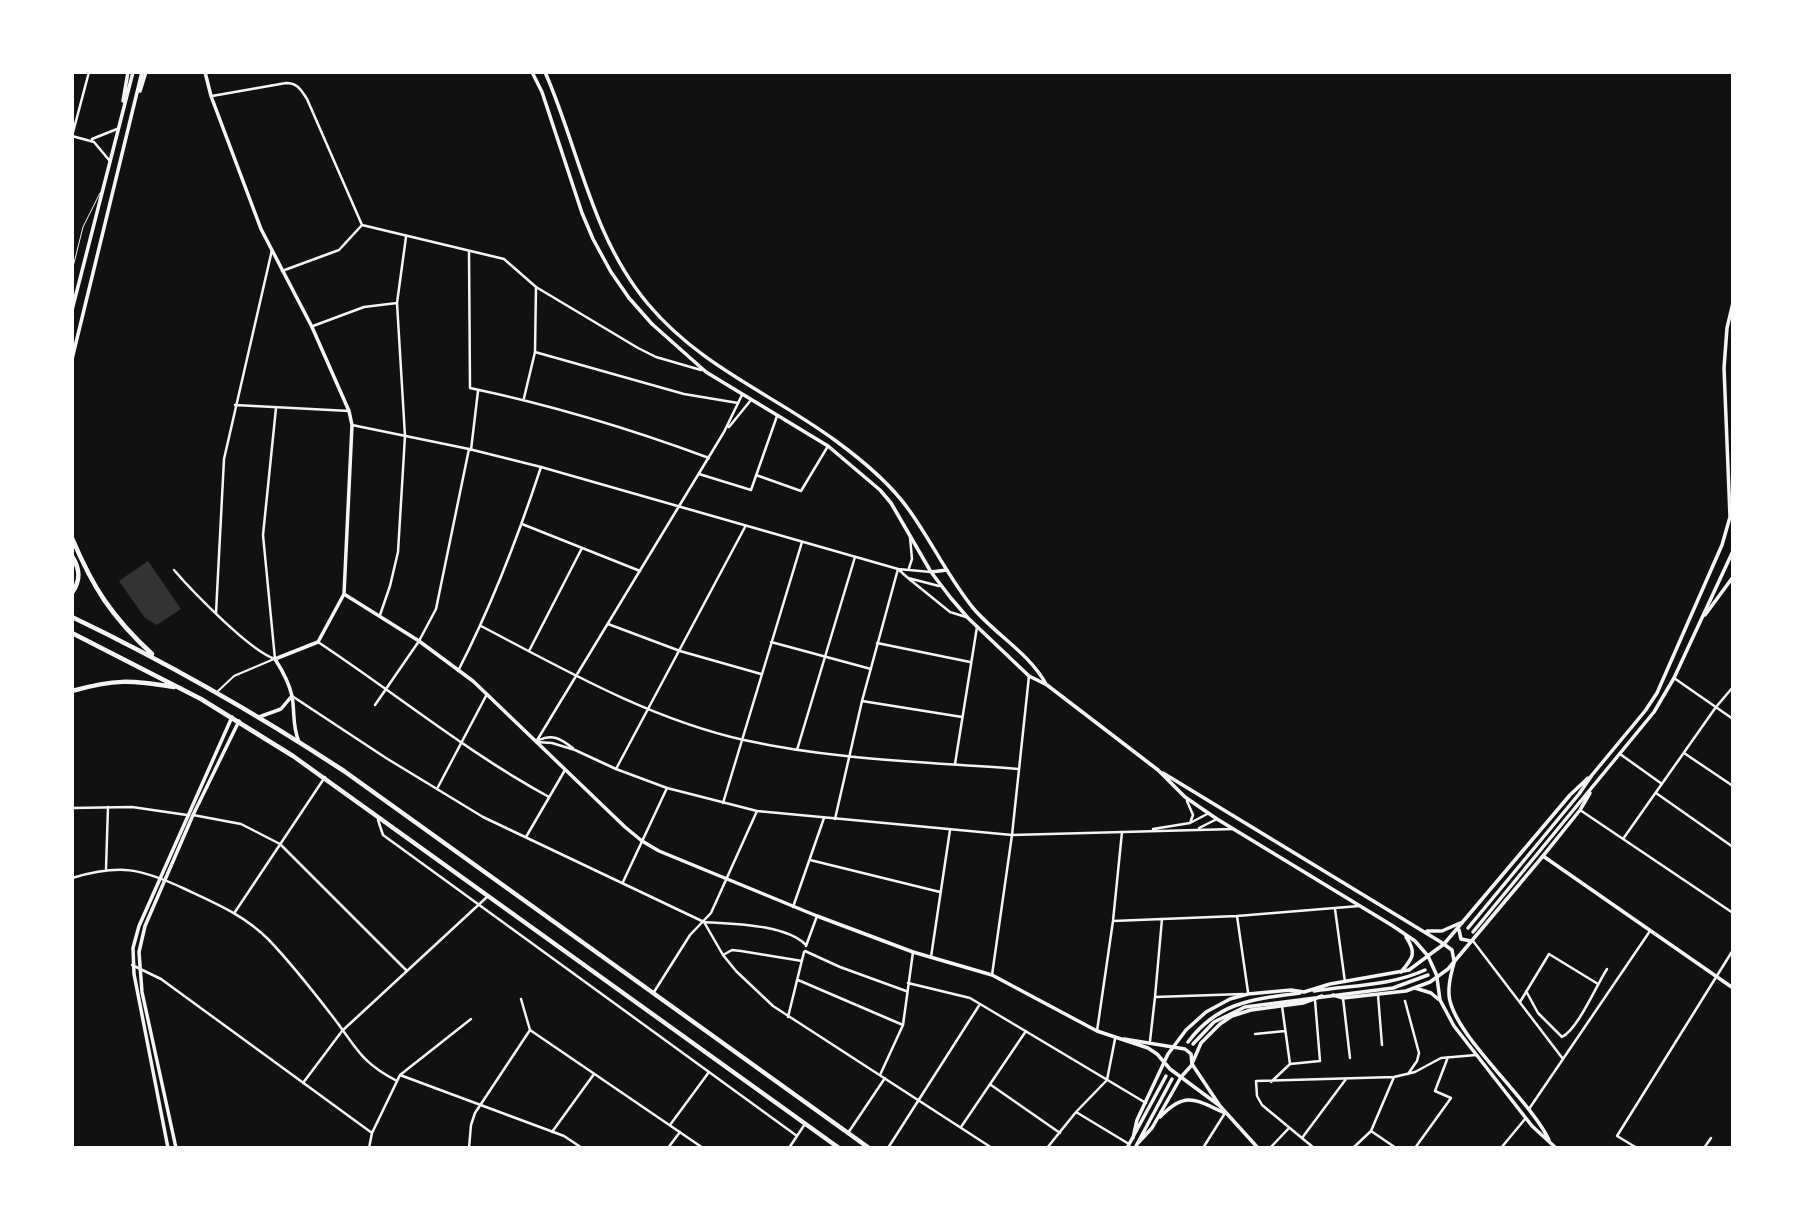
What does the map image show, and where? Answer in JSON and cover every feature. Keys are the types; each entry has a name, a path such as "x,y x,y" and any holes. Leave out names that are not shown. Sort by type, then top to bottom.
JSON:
{"highway":[{"path":"72,538 100,596 134,637 158,660"},
{"path":"72,556 79,573 72,593"},
{"path":"72,617 158,660 299,742 383,798 869,1148"},
{"path":"72,633 232,717 325,777 839,1148"},
{"path":"72,691 97,684 131,680 180,688"}],"main road":[{"path":"72,310 131,72"},
{"path":"72,359 144,72"},
{"path":"205,72 211,96 261,229 313,327 349,411 352,425 344,594 318,642 275,659 292,695 293,723 299,742"},
{"path":"532,72 542,92 582,213 611,272 652,324 706,372 828,446 880,490 900,516 930,572 968,618 1029,676 1047,685 1158,770 1444,944 1455,955 1449,982 1452,1010 1544,1128 1550,1142"},
{"path":"545,72 593,210 634,285 648,304 695,349 748,387 834,439 871,470 909,510 955,584 987,623 1035,666 1047,685"},
{"path":"542,92 553,90"},
{"path":"1468,928 1645,711 1657,693 1710,575 1732,517 1724,368 1726,337 1733,303"},
{"path":"742,395 748,387"},
{"path":"751,400 757,392"},
{"path":"900,516 909,510"},
{"path":"1727,528 1733,530"},
{"path":"1473,932 1654,712 1674,678 1733,551"},
{"path":"930,572 947,570"},
{"path":"1701,620 1733,577"},
{"path":"944,587 955,584"},
{"path":"344,594 419,641 487,694 642,841 659,851 912,953 992,975 1097,1031 1148,1048 1220,1106"},
{"path":"259,718 281,709 292,695"},
{"path":"169,1148 132,965 135,938 232,717"},
{"path":"176,1148 138,967 140,941 193,816 239,721"},
{"path":"1158,770 1185,797 1217,819 1415,941 1428,956 1437,976 1440,1000 1454,1026 1525,1119 1556,1148"},
{"path":"1133,1138 1137,1120 1172,1048 1186,1030 1206,1012 1230,999 1248,994 1291,990 1304,992 1409,970 1444,944 1570,795 1592,775"},
{"path":"1333,995 1343,998 1415,988 1454,963 1580,810 1598,779"},
{"path":"1209,813 1215,804"},
{"path":"1217,819 1225,810"},
{"path":"187,815 193,816"},
{"path":"1543,856 1733,988"},
{"path":"1425,931 1452,928 1465,920"},
{"path":"1459,928 1461,939 1473,941"},
{"path":"1401,972 1413,954 1413,947 1405,935"},
{"path":"1425,970 1387,983 1243,1001 1209,1019 1190,1043 1214,1023 1245,1007 1394,988 1428,975"},
{"path":"1415,988 1430,992 1440,1000"},
{"path":"1156,1122 1181,1077 1192,1064 1200,1043 1220,1024 1241,1013 1314,1000 1322,996"},
{"path":"1115,1038 1150,1041 1185,1049 1191,1054 1192,1064 1220,1106 1258,1148"},
{"path":"1128,1146 1166,1076"},
{"path":"1135,1148 1172,1079"},
{"path":"1138,1143 1172,1106 1184,1099 1200,1101 1226,1113"},
{"path":"1525,1119 1529,1109"}],"street":[{"path":"89,72 72,136 88,139 98,145 109,160"},
{"path":"211,96 286,83 294,83 299,87 307,99 362,225"},
{"path":"88,139 106,135 118,128"},
{"path":"362,225 504,259 536,287 638,348 656,357 706,372"},
{"path":"282,271 339,250 362,225"},
{"path":"379,616 398,552 405,436 397,303 406,237"},
{"path":"216,613 222,476 235,405 272,250"},
{"path":"469,251 470,388 524,399 647,436 709,458"},
{"path":"524,399 536,352 536,287"},
{"path":"313,327 364,307 397,303"},
{"path":"536,352 684,394 738,403"},
{"path":"375,705 419,641 436,609 470,449 478,390"},
{"path":"536,742 709,458 742,395"},
{"path":"724,432 751,400"},
{"path":"235,405 349,411"},
{"path":"275,659 262,535 276,408"},
{"path":"699,474 751,491 777,416"},
{"path":"352,425 470,449 541,467 898,569 930,572"},
{"path":"756,475 801,491 828,446"},
{"path":"458,671 481,626 522,524 541,467"},
{"path":"522,524 640,571"},
{"path":"616,769 745,527"},
{"path":"908,569 912,559 910,534"},
{"path":"723,803 802,542"},
{"path":"529,651 582,548"},
{"path":"797,750 855,557"},
{"path":"898,569 950,612 968,618"},
{"path":"835,819 862,701 898,569"},
{"path":"174,570 216,613 263,653 275,659"},
{"path":"908,578 944,587"},
{"path":"608,624 681,651 761,674"},
{"path":"481,626 649,709 742,739 797,750 849,756 1018,769"},
{"path":"955,764 977,627"},
{"path":"318,642 387,688 491,764 549,797"},
{"path":"771,642 871,669"},
{"path":"877,643 971,663"},
{"path":"216,693 234,676 275,659"},
{"path":"992,975 1012,835 1029,676"},
{"path":"1674,678 1733,719"},
{"path":"1623,839 1733,687"},
{"path":"437,788 487,694"},
{"path":"292,695 386,758 483,817 704,922 787,933 799,937 806,945"},
{"path":"862,701 962,717"},
{"path":"536,742 551,736 559,738 575,750 616,769 667,788 757,811 1012,835 1237,830"},
{"path":"1684,753 1733,786"},
{"path":"1620,754 1662,785"},
{"path":"526,836 565,770"},
{"path":"234,913 325,777"},
{"path":"623,882 667,788"},
{"path":"1656,793 1733,847"},
{"path":"1185,797 1194,815 1190,823"},
{"path":"106,869 108,807"},
{"path":"72,808 132,807 187,815"},
{"path":"1580,810 1733,913"},
{"path":"653,993 690,935 714,909 757,811"},
{"path":"1147,830 1190,823 1209,813"},
{"path":"378,815 383,835 797,1136"},
{"path":"193,816 241,824 280,844 407,971"},
{"path":"793,907 824,818"},
{"path":"1196,830 1217,819"},
{"path":"931,957 950,830"},
{"path":"1097,1031 1113,921 1122,832"},
{"path":"810,860 940,892"},
{"path":"72,878 106,869 122,869 160,877 234,913 250,923 272,944 366,1060 397,1080"},
{"path":"303,1083 342,1031 488,896"},
{"path":"1113,921 1237,916 1359,906"},
{"path":"1335,907 1345,982"},
{"path":"788,1017 806,945 817,916"},
{"path":"1155,997 1248,994 1237,916"},
{"path":"1150,1041 1162,919"},
{"path":"704,922 723,954 755,989 788,1017 992,1148"},
{"path":"1529,1109 1650,930"},
{"path":"1473,941 1563,1059"},
{"path":"723,954 732,950 802,961"},
{"path":"1637,1148 1618,1136 1733,950"},
{"path":"805,951 840,968 906,991"},
{"path":"880,1075 903,1025 912,953"},
{"path":"1520,1002 1549,954 1598,984"},
{"path":"132,965 161,979 372,1133"},
{"path":"1526,991 1538,1013 1562,1037 1574,1025 1607,969"},
{"path":"798,980 903,1025"},
{"path":"908,983 970,998 1146,1103"},
{"path":"1378,995 1382,1045"},
{"path":"1343,998 1350,1058"},
{"path":"521,999 530,1030 703,1148"},
{"path":"1271,1082 1290,1064 1320,1060 1314,1000"},
{"path":"1405,1001 1419,1053 1408,1074"},
{"path":"888,1148 981,1004"},
{"path":"1282,1006 1290,1064"},
{"path":"369,1148 372,1133 400,1075 471,1018"},
{"path":"468,1148 471,1125 481,1104 530,1030"},
{"path":"960,1128 1026,1031"},
{"path":"1255,1034 1285,1031"},
{"path":"1047,1148 1107,1080 1115,1038"},
{"path":"1314,1148 1259,1101 1256,1081 1394,1077 1408,1074 1435,1060 1476,1055"},
{"path":"1415,1148 1451,1098 1435,1091 1448,1057"},
{"path":"670,1125 709,1072"},
{"path":"552,1132 594,1074"},
{"path":"400,1075 564,1136 582,1148"},
{"path":"1302,1138 1347,1077"},
{"path":"1353,1148 1371,1131 1394,1077"},
{"path":"848,1133 885,1078"},
{"path":"991,1085 1060,1133"},
{"path":"1076,1112 1128,1146"},
{"path":"1203,1148 1226,1113"},
{"path":"1501,1148 1525,1119"},
{"path":"789,1148 805,1124"},
{"path":"1269,1148 1289,1128"},
{"path":"1371,1131 1396,1148"},
{"path":"668,1148 680,1132"},
{"path":"1703,1148 1711,1138"}],"lane":[{"path":"72,271 83,227 103,188"}],"shaded area":[{"path":"148,561 181,609 157,625 145,618 119,581"}]}
